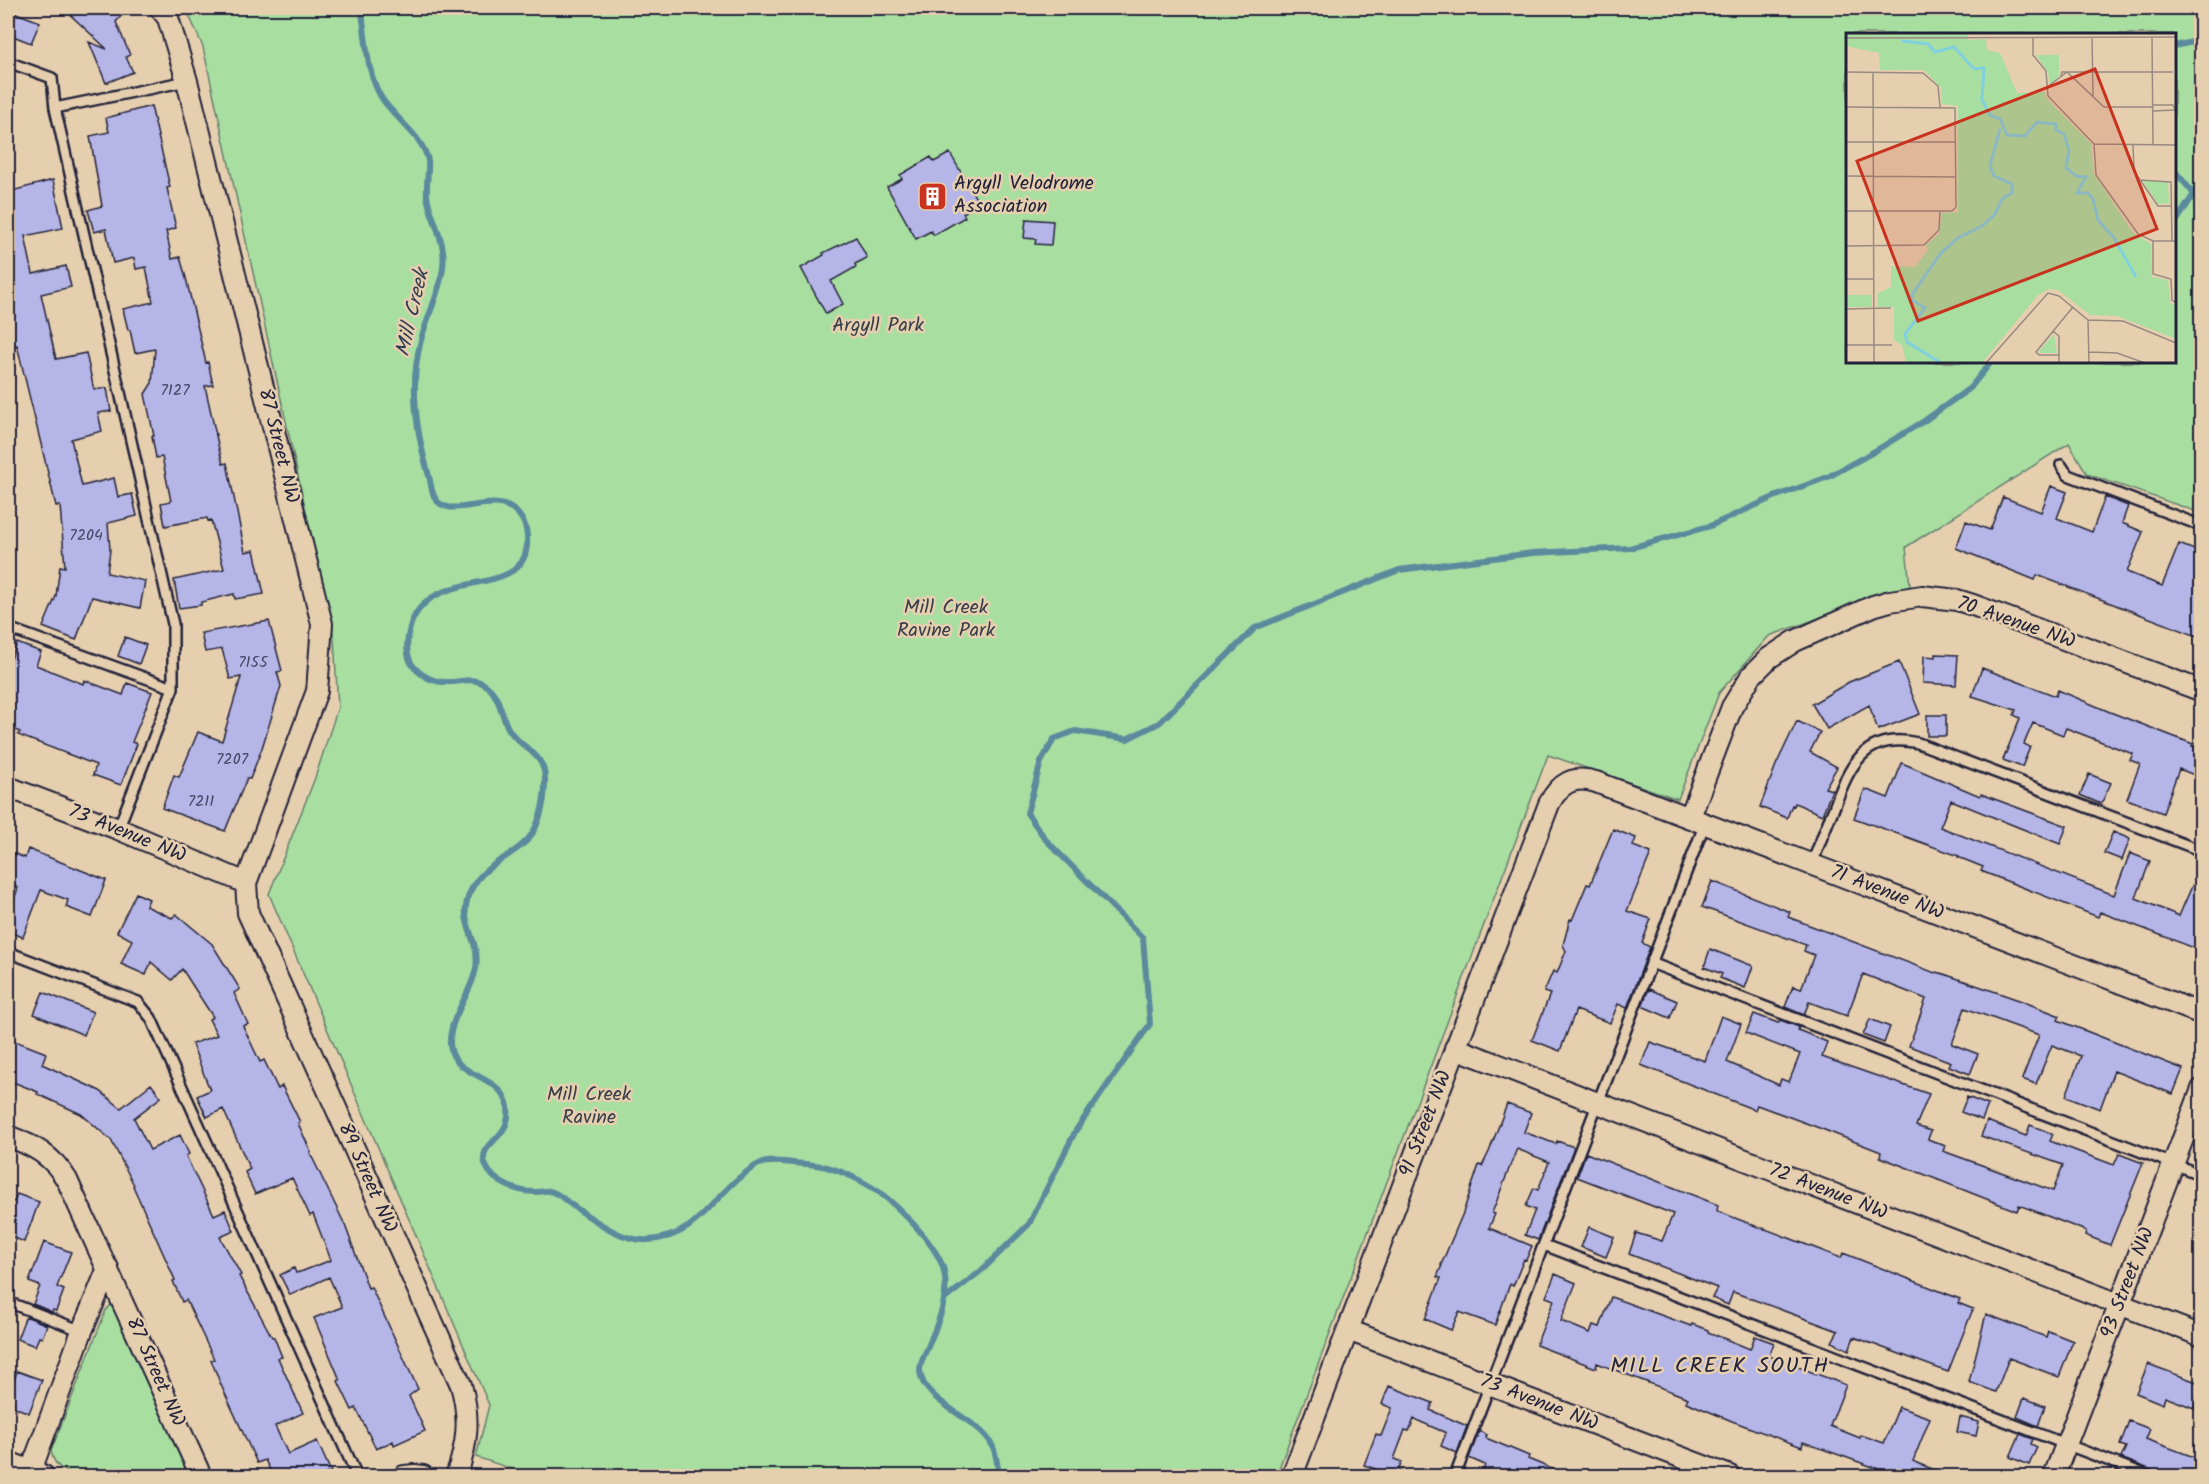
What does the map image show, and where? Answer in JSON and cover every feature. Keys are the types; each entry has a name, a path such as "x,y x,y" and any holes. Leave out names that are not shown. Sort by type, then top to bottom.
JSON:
{"street":[{"name":"87 Street NW","path":"160,8 168,18 187,81 322,624 317,691 246,883"},
{"name":"70 Avenue NW","path":"1697,820 1727,718 1742,688 1764,662 1795,641 1873,606 1890,601 1922,596 1942,598 1989,610 2202,691"},
{"name":"71 Avenue NW","path":"1571,780 1579,779 1596,783 1697,820 2202,1014"},
{"name":"91 Street NW","path":"1292,1476 1548,804 1558,789 1571,780"},
{"name":"73 Avenue NW","path":"8,787 118,829 246,883"},
{"name":"89 Street NW","path":"246,883 248,913 460,1384 468,1428 456,1476"},
{"name":"72 Avenue NW","path":"1455,1048 2202,1336"},
{"name":"93 Street NW","path":"2054,1476 2202,1089"},
{"name":"87 Street NW","path":"8,1136 47,1154 67,1180 201,1476"},
{"path":"8,1462 34,1475 82,1331 108,1268"},
{"name":"73 Avenue NW","path":"1348,1330 1730,1476"},
{"path":"404,1476 423,1476"}],"lane":[{"path":"8,62 52,78 55,108 173,624 172,688 118,829"},
{"path":"55,108 187,81"},
{"path":"2061,465 2067,475 2202,526"},
{"path":"8,628 172,688"},
{"path":"1812,864 1850,768 1865,751 1893,741 1918,743 2202,851"},
{"path":"1455,1476 1651,963 1697,820"},
{"path":"8,952 138,1002 151,1018 357,1476"},
{"path":"1651,963 2202,1175"},
{"path":"1544,1245 2149,1476"},
{"path":"8,1302 82,1331"}],"green space":[{"name":"Mill Creek Ravine Park","path":"186,8 2201,8 2201,513 2087,474 2069,443 1906,547 1910,586 1769,636 1719,693 1678,799 1548,755 1276,1476 534,1476 476,1457 489,1405 269,894 315,778 338,707 334,638 203,47"},
{"path":"111,1305 116,1308 190,1476 80,1476 69,1473 55,1462 51,1451 106,1310"}],"building":[{"path":"63,8 114,8 122,15 116,22 130,55 126,57 133,72 106,83 89,42 107,49"},
{"path":"16,13 40,22 31,43 8,34"},
{"path":"151,106 170,187 167,188 176,228 166,231 172,259 180,257 186,278 213,385 205,386 219,449 223,464 227,463 245,552 254,550 264,594 235,599 234,594 201,602 201,605 179,608 174,580 224,569 211,520 208,521 207,518 165,526 161,503 171,501 162,457 156,458 145,394 152,383 155,349 135,353 123,309 153,302 146,267 136,269 134,258 113,263 106,229 94,232 88,210 102,206 90,136 109,132 106,118"},
{"name":"Argyll Velodrome Association","path":"950,153 979,204 963,213 965,217 934,235 931,231 916,239 887,187 902,179 900,175 931,157 934,162"},
{"path":"53,180 63,228 25,236 33,274 66,266 71,287 41,294 56,359 86,353 94,390 107,388 111,411 98,413 102,431 71,439 82,486 114,478 118,497 132,494 137,516 108,523 110,550 107,573 145,581 140,608 92,597 76,640 43,627 56,596 60,566 65,567 60,506 56,506 9,320 13,319 8,293 8,192"},
{"path":"1026,219 1053,221 1051,245 1035,244 1036,239 1024,238"},
{"path":"856,237 867,258 831,281 843,304 826,314 801,268 824,255 823,253"},
{"path":"2051,486 2067,492 2057,518 2092,532 2105,497 2128,506 2122,523 2143,532 2127,572 2162,586 2179,544 2202,553 2202,638 2037,575 2035,580 1956,548 1966,521 1990,530 2003,497 2041,512"},
{"path":"269,621 282,671 277,672 281,686 262,748 225,831 162,808 174,775 179,777 198,732 222,741 241,677 230,679 222,649 205,652 201,633"},
{"path":"125,637 146,645 139,664 118,656"},
{"path":"17,643 41,652 36,665 83,684 84,680 123,695 127,683 152,692 132,742 137,744 121,785 93,775 96,765 18,735 20,732 8,727 8,667"},
{"path":"1936,654 1958,655 1956,685 1923,683 1924,656 1936,657"},
{"path":"1899,662 1920,714 1878,730 1869,705 1827,729 1812,704 1849,682"},
{"path":"1982,668 2056,696 2058,690 2193,744 2192,746 2202,750 2202,778 2179,769 2163,813 2127,799 2140,764 2130,760 2133,754 2066,728 2063,735 2033,723 2024,744 2030,747 2022,767 2003,760 2020,718 2014,715 2016,710 1972,696"},
{"path":"1927,715 1946,715 1946,736 1927,736"},
{"path":"1797,721 1820,732 1810,752 1837,767 1825,788 1832,790 1822,815 1795,803 1787,818 1760,807 1776,765"},
{"path":"1902,763 1980,796 1981,794 2067,826 2060,844 1951,800 1940,827 2114,895 2130,853 2150,861 2136,898 2179,916 2202,863 2202,951 2100,912 2098,917 1981,871 1983,867 1959,856 1854,818 1865,789 1888,798"},
{"path":"2089,774 2111,783 2101,804 2080,795"},
{"path":"1613,829 1636,838 1633,846 1651,853 1627,911 1651,919 1642,943 1650,947 1627,1008 1618,1004 1610,1023 1576,1010 1560,1051 1532,1040 1550,994 1544,992 1553,971 1557,973 1566,951 1563,945 1570,919 1572,920 1587,884 1590,885"},
{"path":"2113,832 2130,839 2122,860 2104,853"},
{"path":"28,849 106,880 92,917 66,907 68,900 41,890 23,937 8,932 8,916 18,888 8,882 8,851 25,858"},
{"path":"1712,881 1790,912 1788,917 1935,973 1944,974 2019,1000 2060,1016 2058,1020 2183,1069 2173,1094 2114,1071 2100,1109 2066,1096 2081,1056 2052,1045 2036,1084 2022,1079 2039,1035 1965,1008 1952,1044 1978,1054 1970,1074 1949,1066 1951,1062 1909,1046 1926,999 1863,974 1847,1016 1809,1002 1804,1015 1785,1007 1793,986 1801,989 1814,955 1804,951 1806,945 1702,907"},
{"path":"136,893 149,899 146,906 172,918 176,914 212,944 240,989 234,993 248,1024 243,1026 260,1062 264,1060 278,1089 282,1086 300,1122 298,1123 310,1153 345,1225 368,1288 371,1287 418,1389 409,1396 425,1431 394,1445 393,1441 376,1449 356,1408 352,1410 338,1381 340,1380 314,1318 342,1307 329,1277 290,1295 280,1275 294,1268 296,1273 331,1260 313,1214 310,1216 292,1178 255,1194 245,1172 250,1169 223,1109 207,1117 197,1096 210,1090 192,1044 217,1035 209,1019 213,1017 182,969 172,980 151,962 146,975 121,964 132,940 117,932"},
{"path":"1710,949 1753,966 1745,988 1720,978 1722,974 1704,967"},
{"path":"1649,989 1677,1001 1670,1018 1642,1006"},
{"path":"43,992 93,1012 84,1035 34,1014"},
{"path":"1754,1014 1778,1023 1780,1020 1799,1027 1798,1030 1827,1042 1822,1057 1929,1094 1916,1126 1931,1131 1928,1139 1945,1146 1943,1151 2053,1191 2063,1165 1981,1136 1987,1121 2026,1136 2030,1125 2053,1134 2050,1141 2114,1165 2119,1154 2143,1163 2110,1245 2085,1235 2086,1231 2019,1205 2017,1211 1880,1157 1881,1152 1822,1129 1757,1105 1755,1110 1641,1065 1650,1042 1705,1061 1721,1016 1741,1024 1727,1062 1779,1085 1781,1079 1789,1082 1800,1054 1746,1033"},
{"path":"1870,1019 1890,1027 1884,1043 1863,1035"},
{"path":"10,1039 46,1053 42,1064 100,1091 121,1108 151,1084 161,1097 134,1118 150,1150 180,1135 189,1154 186,1156 214,1215 225,1210 234,1231 220,1237 241,1275 239,1276 274,1337 282,1357 278,1358 303,1413 275,1426 288,1454 317,1441 331,1472 321,1476 273,1476 265,1460 257,1463 221,1385 211,1360 214,1359 186,1300 182,1302 173,1281 175,1280 134,1185 111,1140 81,1114 8,1080"},
{"path":"1967,1097 1988,1105 1982,1120 1961,1112"},
{"path":"1507,1104 1531,1113 1524,1132 1556,1144 1557,1141 1574,1147 1538,1240 1525,1235 1535,1210 1526,1206 1534,1188 1538,1190 1549,1162 1517,1149 1492,1213 1495,1214 1489,1228 1532,1246 1513,1286 1510,1284 1495,1325 1459,1312 1451,1330 1425,1319 1441,1278 1437,1277 1441,1265 1463,1213 1479,1165 1482,1166 1489,1152"},
{"path":"1586,1153 1718,1205 1717,1211 1763,1229 1841,1258 1843,1253 1960,1299 1958,1303 1973,1309 1948,1372 1854,1337 1849,1350 1832,1342 1838,1331 1733,1292 1728,1305 1712,1298 1717,1288 1629,1254 1636,1233 1662,1241 1673,1214 1577,1177"},
{"path":"17,1194 39,1202 24,1242 8,1235 8,1200 14,1202"},
{"path":"1589,1227 1614,1237 1606,1257 1581,1247"},
{"path":"44,1242 71,1252 57,1287 64,1290 56,1311 52,1312 33,1304 40,1286 29,1282"},
{"path":"1555,1274 1576,1283 1561,1321 1590,1333 1593,1325 1600,1327 1611,1297 1691,1326 1692,1324 1750,1349 1755,1336 1774,1343 1769,1356 1846,1385 1830,1426 1860,1438 1861,1435 1884,1443 1899,1407 1930,1418 1913,1461 1949,1476 1898,1476 1803,1442 1802,1447 1732,1421 1686,1402 1688,1398 1597,1363 1596,1368 1536,1345 1554,1300 1546,1297"},
{"path":"1986,1314 2046,1337 2048,1331 2073,1341 2059,1377 2009,1358 1996,1392 1969,1382"},
{"path":"28,1317 47,1325 42,1338 39,1337 35,1346 17,1339 25,1318"},
{"path":"2148,1364 2202,1384 2194,1408 2165,1397 2163,1404 2136,1393"},
{"path":"17,1371 42,1380 29,1413 12,1406 14,1403 8,1400"},
{"path":"1389,1386 1433,1403 1430,1410 1467,1426 1457,1453 1441,1446 1446,1433 1414,1419 1409,1431 1405,1430 1394,1459 1402,1462 1396,1476 1364,1465 1376,1434 1381,1436 1392,1408 1382,1404"},
{"path":"2024,1398 2045,1406 2038,1426 2017,1417"},
{"path":"1960,1417 1979,1422 1976,1436 1957,1432"},
{"path":"2129,1421 2150,1429 2146,1439 2202,1460 2202,1476 2156,1476 2152,1470 2121,1458 2126,1447 2120,1445"},
{"path":"1479,1431 1487,1435 1486,1438 1529,1456 1528,1459 1569,1476 1481,1476 1485,1465 1469,1458"},
{"path":"2020,1434 2033,1439 2031,1444 2037,1447 2029,1465 2010,1457"}],"waterway":[{"name":"Mill Creek","path":"361,8 369,65 376,87 386,105 415,135 425,152 428,161 427,196 443,251 440,284 421,340 415,374 418,425 433,493 442,505 451,508 486,504 509,507 523,520 527,536 524,557 514,570 439,594 423,605 411,624 407,645 411,663 428,678 439,682 472,680 488,687 498,701 508,728 537,757 544,772 545,790 542,808 533,833 515,851 481,875 467,901 467,921 477,957 476,968 453,1024 450,1043 453,1055 459,1063 497,1088 504,1096 508,1107 505,1127 485,1151 486,1166 500,1182 528,1192 553,1192 610,1230 639,1240 664,1238 689,1226 740,1177 754,1166 763,1163 780,1162 823,1166 847,1174 879,1192 907,1217 926,1239 944,1271 944,1301 922,1360 920,1371 923,1382 939,1401 984,1434 996,1455 999,1476"},
{"path":"2176,46 2202,40"},
{"path":"2176,172 2194,194 2176,222"},
{"path":"945,1299 982,1270 1029,1224 1076,1130 1150,1024 1143,938 1046,840 1027,813 1041,762 1054,739 1075,731 1127,739 1159,723 1255,628 1399,570 1533,553 1630,548 1710,526 1774,497 1828,477 1875,451 1924,421 1970,388 1990,363"}],"place":[{"name":"Argyll Velodrome Association","path":"933,196"}],"district":[{"name":"MILL CREEK SOUTH","path":"1720,1366"}],"park label":[{"name":"Argyll Park","path":"878,326"},
{"name":"Mill Creek Ravine","path":"589,1106"}]}
